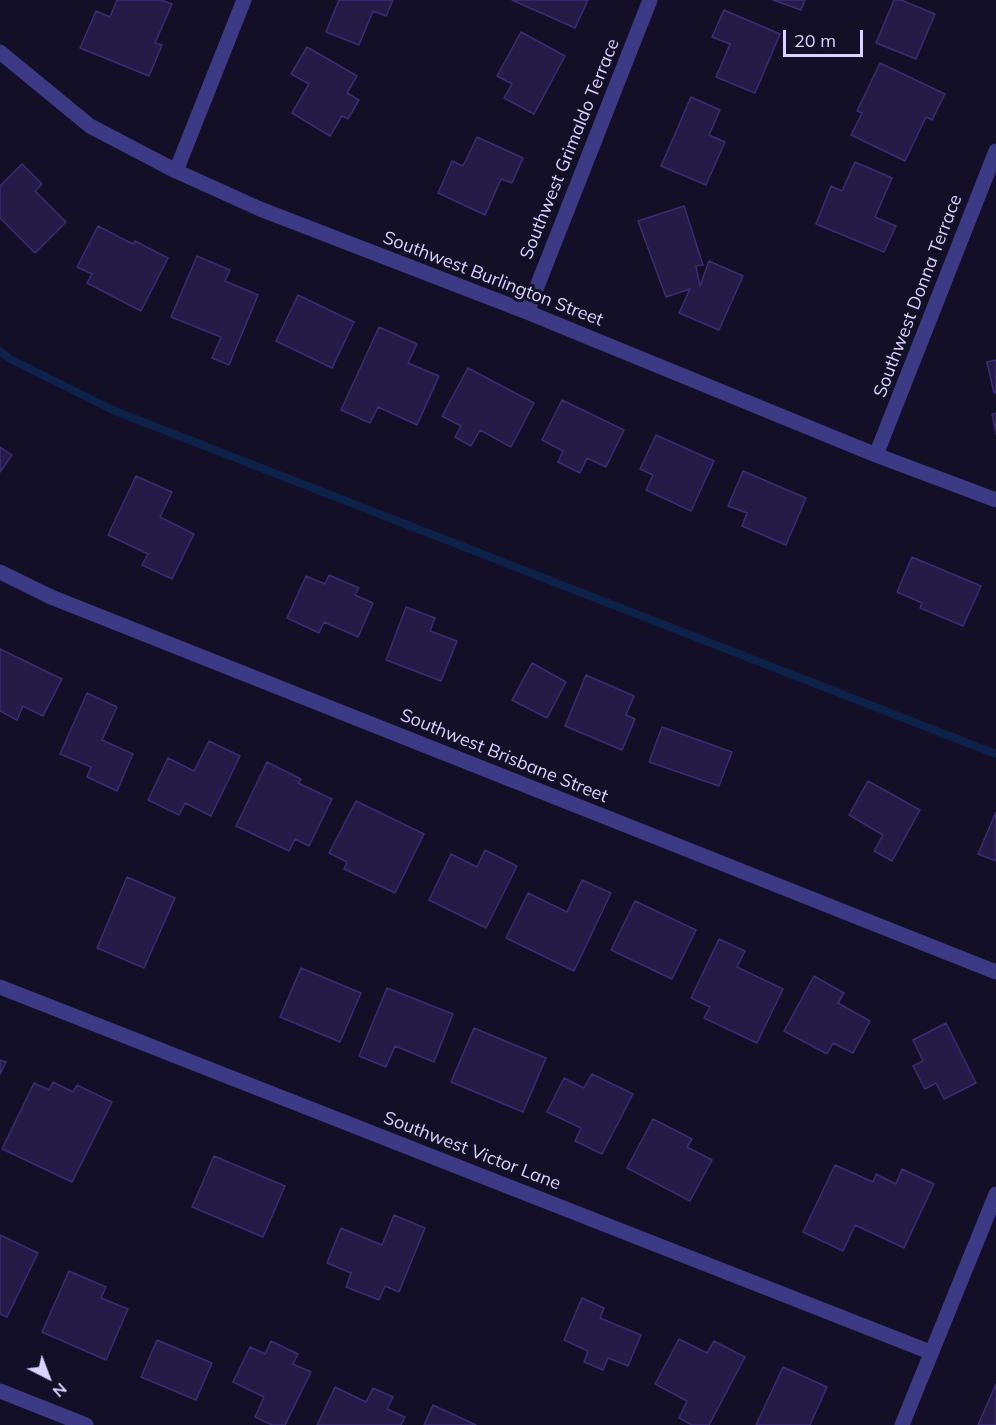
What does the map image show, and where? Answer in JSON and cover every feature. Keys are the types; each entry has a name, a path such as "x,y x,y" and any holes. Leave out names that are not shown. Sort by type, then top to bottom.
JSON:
{"street":[{"path":"176,171 244,0"},
{"name":"Southwest Grimaldo Terrace","path":"527,312 650,0"},
{"name":"Southwest Burlington Street","path":"0,52 90,126 176,171 260,209 527,312 876,455 996,500"},
{"name":"Southwest Donna Terrace","path":"876,455 996,151"},
{"name":"Southwest Brisbane Street","path":"0,572 62,601 996,972"},
{"name":"Southwest Victor Lane","path":"0,987 930,1352"},
{"path":"902,1425 996,1194"},
{"path":"0,1391 86,1425"}],"building":[{"path":"117,0 161,0 172,4 155,43 162,45 149,76 80,48 96,11 110,17"},
{"path":"339,0 393,0 386,16 373,11 359,45 326,32"},
{"path":"512,0 588,0 575,28"},
{"path":"773,0 805,0 801,10"},
{"path":"894,0 901,0 935,14 916,59 876,43"},
{"path":"724,10 780,34 755,93 716,77 730,44 712,37"},
{"path":"521,32 565,56 534,114 504,98 512,84 497,76"},
{"path":"307,47 357,76 347,93 359,100 348,119 342,116 330,136 292,113 309,84 291,74"},
{"path":"880,63 945,94 932,120 926,117 905,161 851,135 862,113 857,111"},
{"path":"691,97 720,110 709,135 725,142 706,185 661,166"},
{"path":"477,137 523,158 512,183 501,179 485,215 438,193 452,161 463,166"},
{"path":"855,162 892,178 875,217 896,226 884,252 816,224 831,186 842,191"},
{"path":"22,164 42,184 35,191 66,222 35,253 0,218 0,186"},
{"path":"684,206 703,265 696,266 700,286 709,261 743,276 719,330 679,313 690,289 666,297 638,221"},
{"path":"98,226 133,244 135,241 168,258 141,311 87,283 92,274 77,267"},
{"path":"197,256 230,270 225,281 258,295 229,365 212,358 221,337 171,317"},
{"path":"298,295 354,322 332,368 276,341"},
{"path":"379,327 417,344 408,363 439,376 417,425 378,407 370,423 341,410"},
{"path":"996,360 996,392 994,393 987,362"},
{"path":"468,368 534,403 511,447 480,430 471,446 455,437 461,426 442,416"},
{"path":"562,400 624,430 606,467 587,458 580,473 558,462 563,451 542,440"},
{"path":"996,413 996,434 992,414"},
{"path":"656,435 714,461 691,511 646,490 653,475 640,469"},
{"path":"0,447 12,455 0,472"},
{"path":"743,471 806,498 786,545 742,526 747,513 728,506"},
{"path":"136,476 172,492 160,517 194,534 172,579 142,565 148,554 108,535"},
{"path":"912,557 981,586 963,626 920,608 922,603 897,592"},
{"path":"329,575 359,588 355,595 373,603 358,637 324,622 319,633 287,618 306,576 325,584"},
{"path":"406,607 435,618 430,631 457,641 441,681 386,660"},
{"path":"0,649 62,679 43,716 23,706 17,720 0,711"},
{"path":"532,663 566,682 547,718 512,700"},
{"path":"586,675 634,696 626,715 635,719 622,750 565,726"},
{"path":"87,693 117,707 102,740 133,754 117,791 87,777 91,767 60,754"},
{"path":"662,727 732,752 719,786 649,762"},
{"path":"209,741 240,756 211,816 185,803 179,815 148,800 168,758 194,771"},
{"path":"267,762 301,779 298,783 332,799 309,846 295,839 289,851 236,826"},
{"path":"868,781 920,810 892,861 874,851 883,835 849,815"},
{"path":"356,801 424,834 395,893 344,869 347,862 329,853"},
{"path":"996,812 996,861 978,854"},
{"path":"485,850 517,866 486,928 429,900 451,854 477,867"},
{"path":"127,877 175,898 144,968 97,948"},
{"path":"582,880 611,893 574,971 506,938 528,893 567,912"},
{"path":"635,901 696,930 672,979 611,950"},
{"path":"719,939 745,951 737,967 783,989 757,1043 704,1018 710,1007 691,998"},
{"path":"301,968 361,993 340,1042 280,1017"},
{"path":"814,976 844,993 838,1003 870,1021 853,1053 833,1043 827,1054 784,1031"},
{"path":"387,988 453,1014 434,1062 395,1046 386,1067 359,1056"},
{"path":"946,1023 976,1083 944,1099 936,1083 925,1089 913,1066 923,1061 913,1040"},
{"path":"474,1028 546,1058 523,1112 451,1082"},
{"path":"0,1060 6,1062 0,1074"},
{"path":"592,1074 633,1094 602,1154 575,1141 581,1128 547,1112 564,1078 584,1088"},
{"path":"53,1082 73,1092 77,1085 112,1102 72,1182 2,1149 34,1083 49,1090"},
{"path":"653,1119 692,1139 687,1147 712,1160 690,1201 627,1168"},
{"path":"214,1156 285,1186 263,1237 192,1207"},
{"path":"835,1165 873,1182 876,1174 896,1184 902,1169 934,1184 904,1248 855,1225 843,1251 803,1232"},
{"path":"394,1215 425,1228 399,1292 385,1286 379,1300 346,1287 351,1273 327,1263 341,1228 382,1245"},
{"path":"0,1235 38,1253 7,1317 0,1314"},
{"path":"69,1271 106,1287 101,1298 128,1309 106,1360 42,1332"},
{"path":"582,1298 604,1308 600,1318 641,1335 628,1366 608,1358 603,1370 584,1362 588,1351 564,1340"},
{"path":"679,1339 707,1353 714,1341 745,1357 709,1425 692,1425 679,1418 687,1401 655,1384"},
{"path":"157,1340 212,1363 196,1400 141,1377"},
{"path":"271,1341 298,1354 293,1364 311,1372 285,1425 272,1425 255,1417 264,1397 233,1382 250,1347 265,1354"},
{"path":"783,1367 827,1387 810,1425 756,1425"},
{"path":"996,1384 996,1425 978,1425"},
{"path":"335,1387 366,1402 373,1388 393,1397 387,1409 405,1417 401,1425 317,1425"},
{"path":"433,1405 476,1425 424,1425"}],"waterway":[{"path":"0,351 10,359 115,411 996,754"}]}
